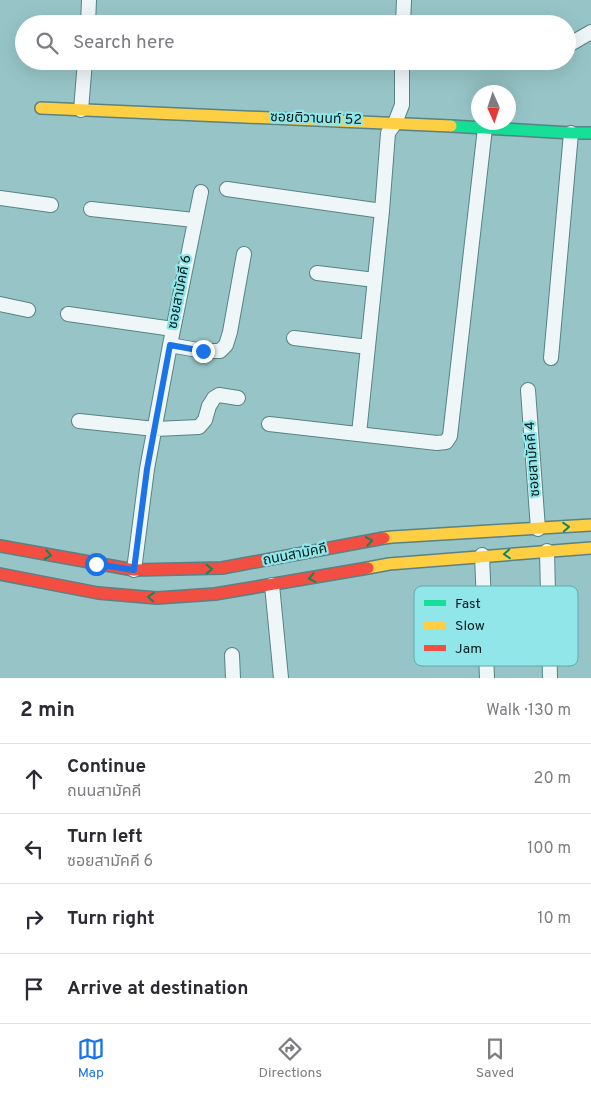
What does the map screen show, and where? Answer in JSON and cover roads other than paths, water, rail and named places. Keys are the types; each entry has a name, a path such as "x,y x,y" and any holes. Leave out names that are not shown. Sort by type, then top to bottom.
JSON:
{"main road":[{"name":"ซอยติวานนท์ 52","path":"41,108 395,122 471,127"},
{"name":"ซอยติวานนท์ 52","path":"516,130 591,133"},
{"name":"ถนนสามัคคี","path":"0,546 134,570 222,568 392,537 591,525"},
{"name":"ถนนสามัคคี","path":"0,574 98,593 157,598 215,594 389,564 591,548"}],"street":[{"path":"88,15 89,0"},
{"path":"403,15 404,0"},
{"path":"576,41 591,32"},
{"path":"81,110 84,70"},
{"path":"360,434 388,133 402,106 402,70"},
{"path":"269,424 437,443 446,442 450,436 485,130"},
{"path":"551,358 571,133"},
{"path":"226,189 382,211"},
{"name":"ซอยสามัคคี 6","path":"134,570 147,469 194,220 201,192"},
{"path":"0,198 51,206"},
{"path":"91,210 194,220"},
{"path":"170,345 203,351 220,351 226,345 244,254"},
{"path":"317,273 375,280"},
{"path":"0,304 28,310"},
{"path":"68,314 173,329"},
{"path":"294,338 368,347"},
{"name":"ซอยสามัคคี 4","path":"528,390 538,529"},
{"path":"79,421 155,429 199,427 206,420 209,406 214,398 219,395 238,398"},
{"path":"547,551 548,586"},
{"path":"482,556 483,586"},
{"path":"272,585 280,678"},
{"path":"232,655 232,678"}]}
